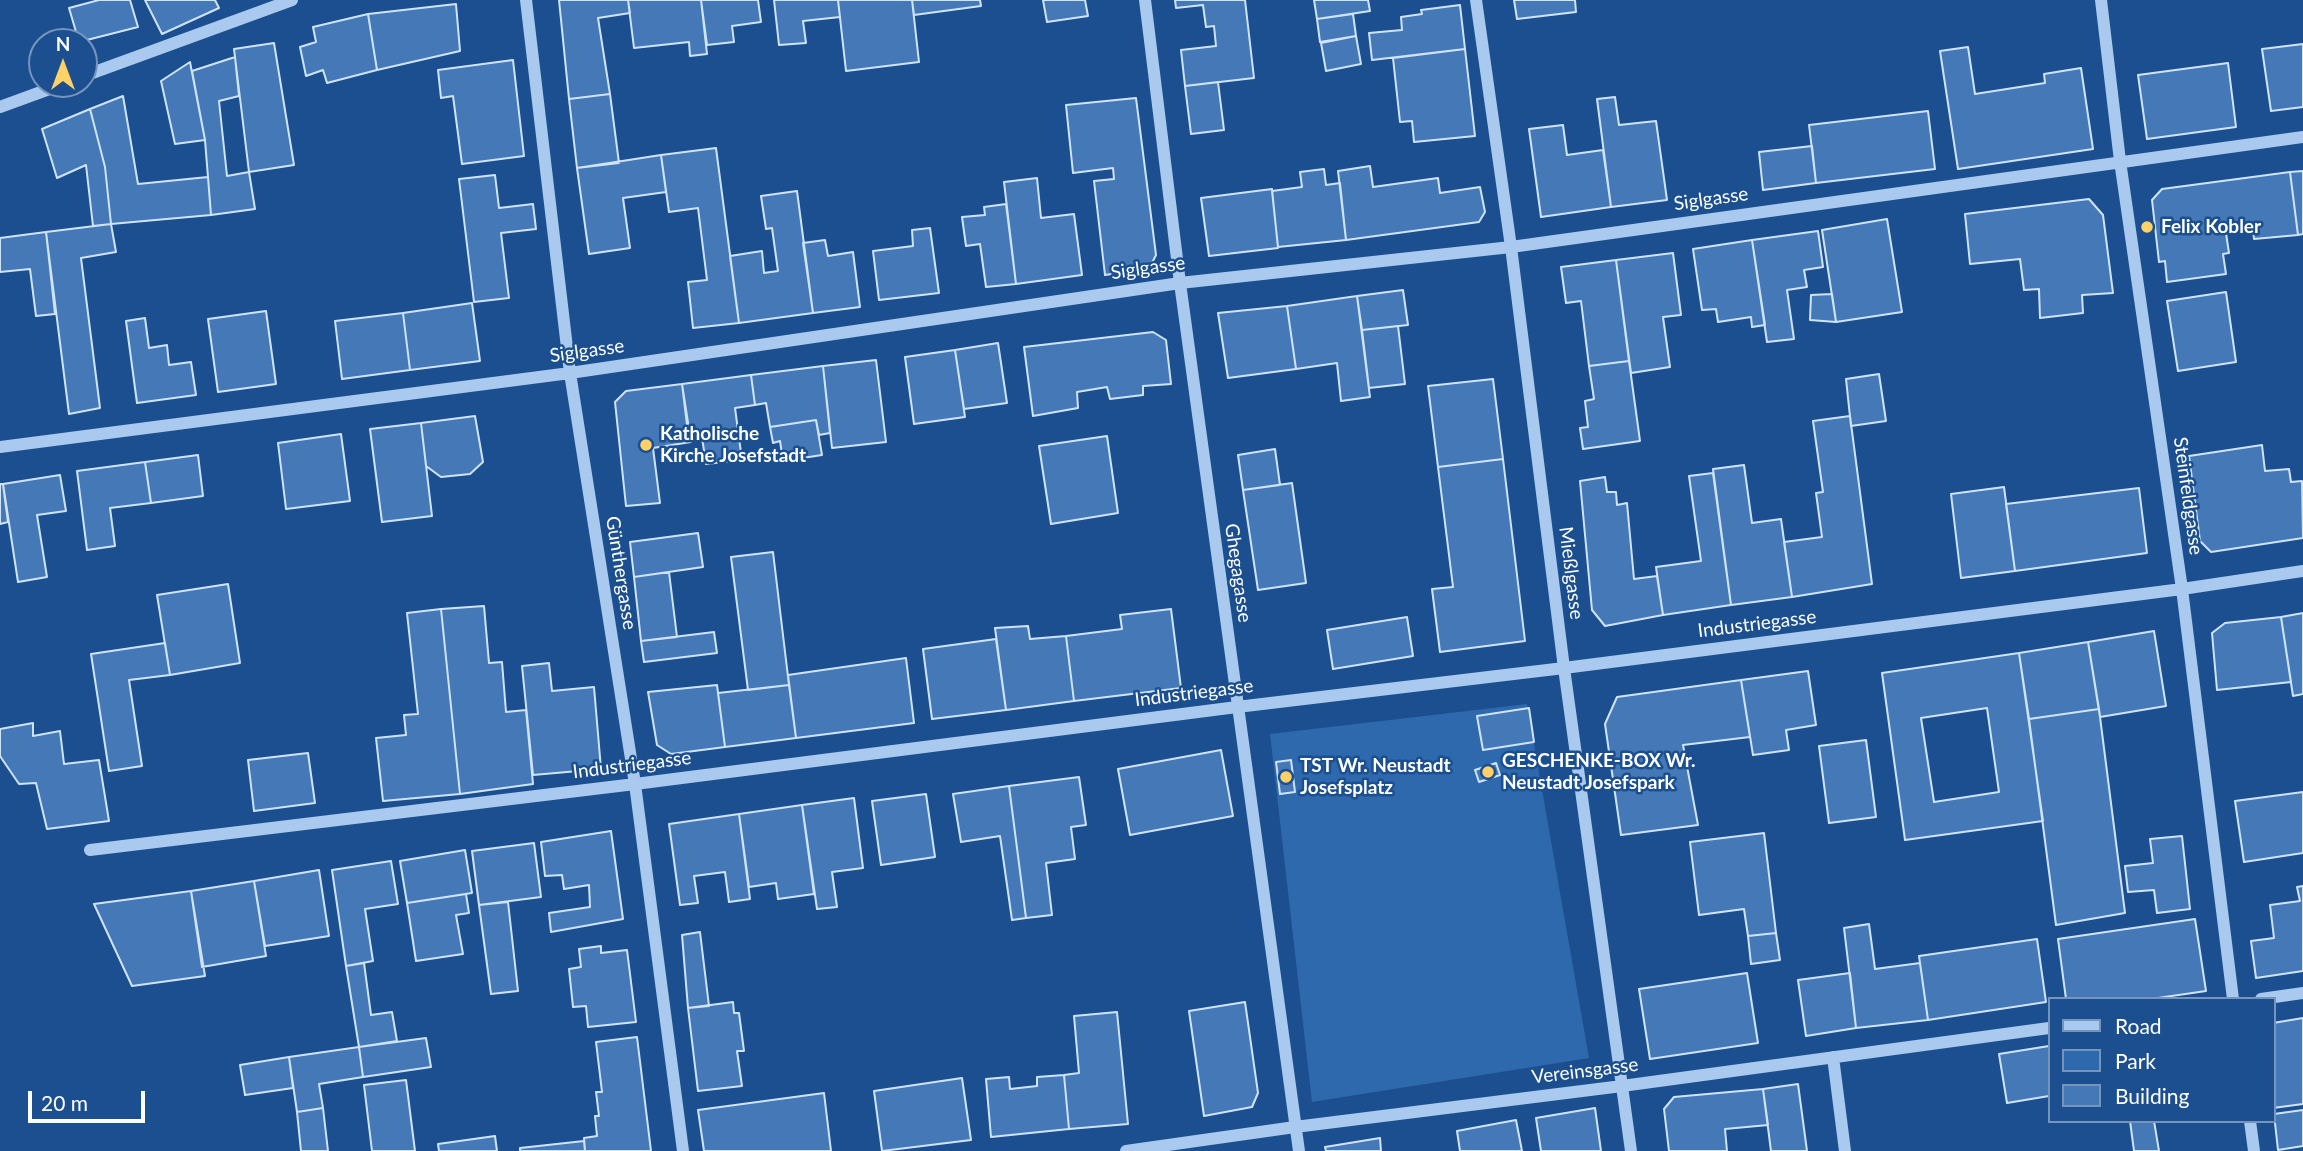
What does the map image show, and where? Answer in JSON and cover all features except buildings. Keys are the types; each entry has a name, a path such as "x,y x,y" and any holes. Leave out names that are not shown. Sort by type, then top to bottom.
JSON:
{"street":[{"path":"98,71 292,0"},
{"name":"Günthergasse","path":"526,0 570,373 635,785 683,1151"},
{"name":"Ghegagasse","path":"1145,0 1180,283 1299,1151"},
{"name":"Mießlgasse","path":"1476,0 1631,1151"},
{"name":"Steinfeldgasse","path":"2101,0 2120,161 2182,589 2233,997"},
{"path":"0,107 28,97"},
{"name":"Siglgasse","path":"0,447 570,373 1180,283 1511,247 2303,137"},
{"name":"Industriegasse","path":"90,850 635,785 1237,707 1564,668 2303,571"},
{"path":"2275,997 2303,993"},
{"name":"Vereinsgasse","path":"1126,1151 2048,1028"},
{"path":"1833,1057 1845,1151"},
{"path":"2250,1123 2254,1151"}],"green space":[{"path":"1527,704 1589,1058 1312,1102 1270,734"}],"place":[{"name":"Felix Kobler","path":"2147,227"},
{"name":"Katholische Kirche Josefstadt","path":"646,445"},
{"name":"GESCHENKE-BOX Wr. Neustadt Josefspark","path":"1488,772"},
{"name":"TST Wr. Neustadt Josefsplatz","path":"1286,777"}]}
